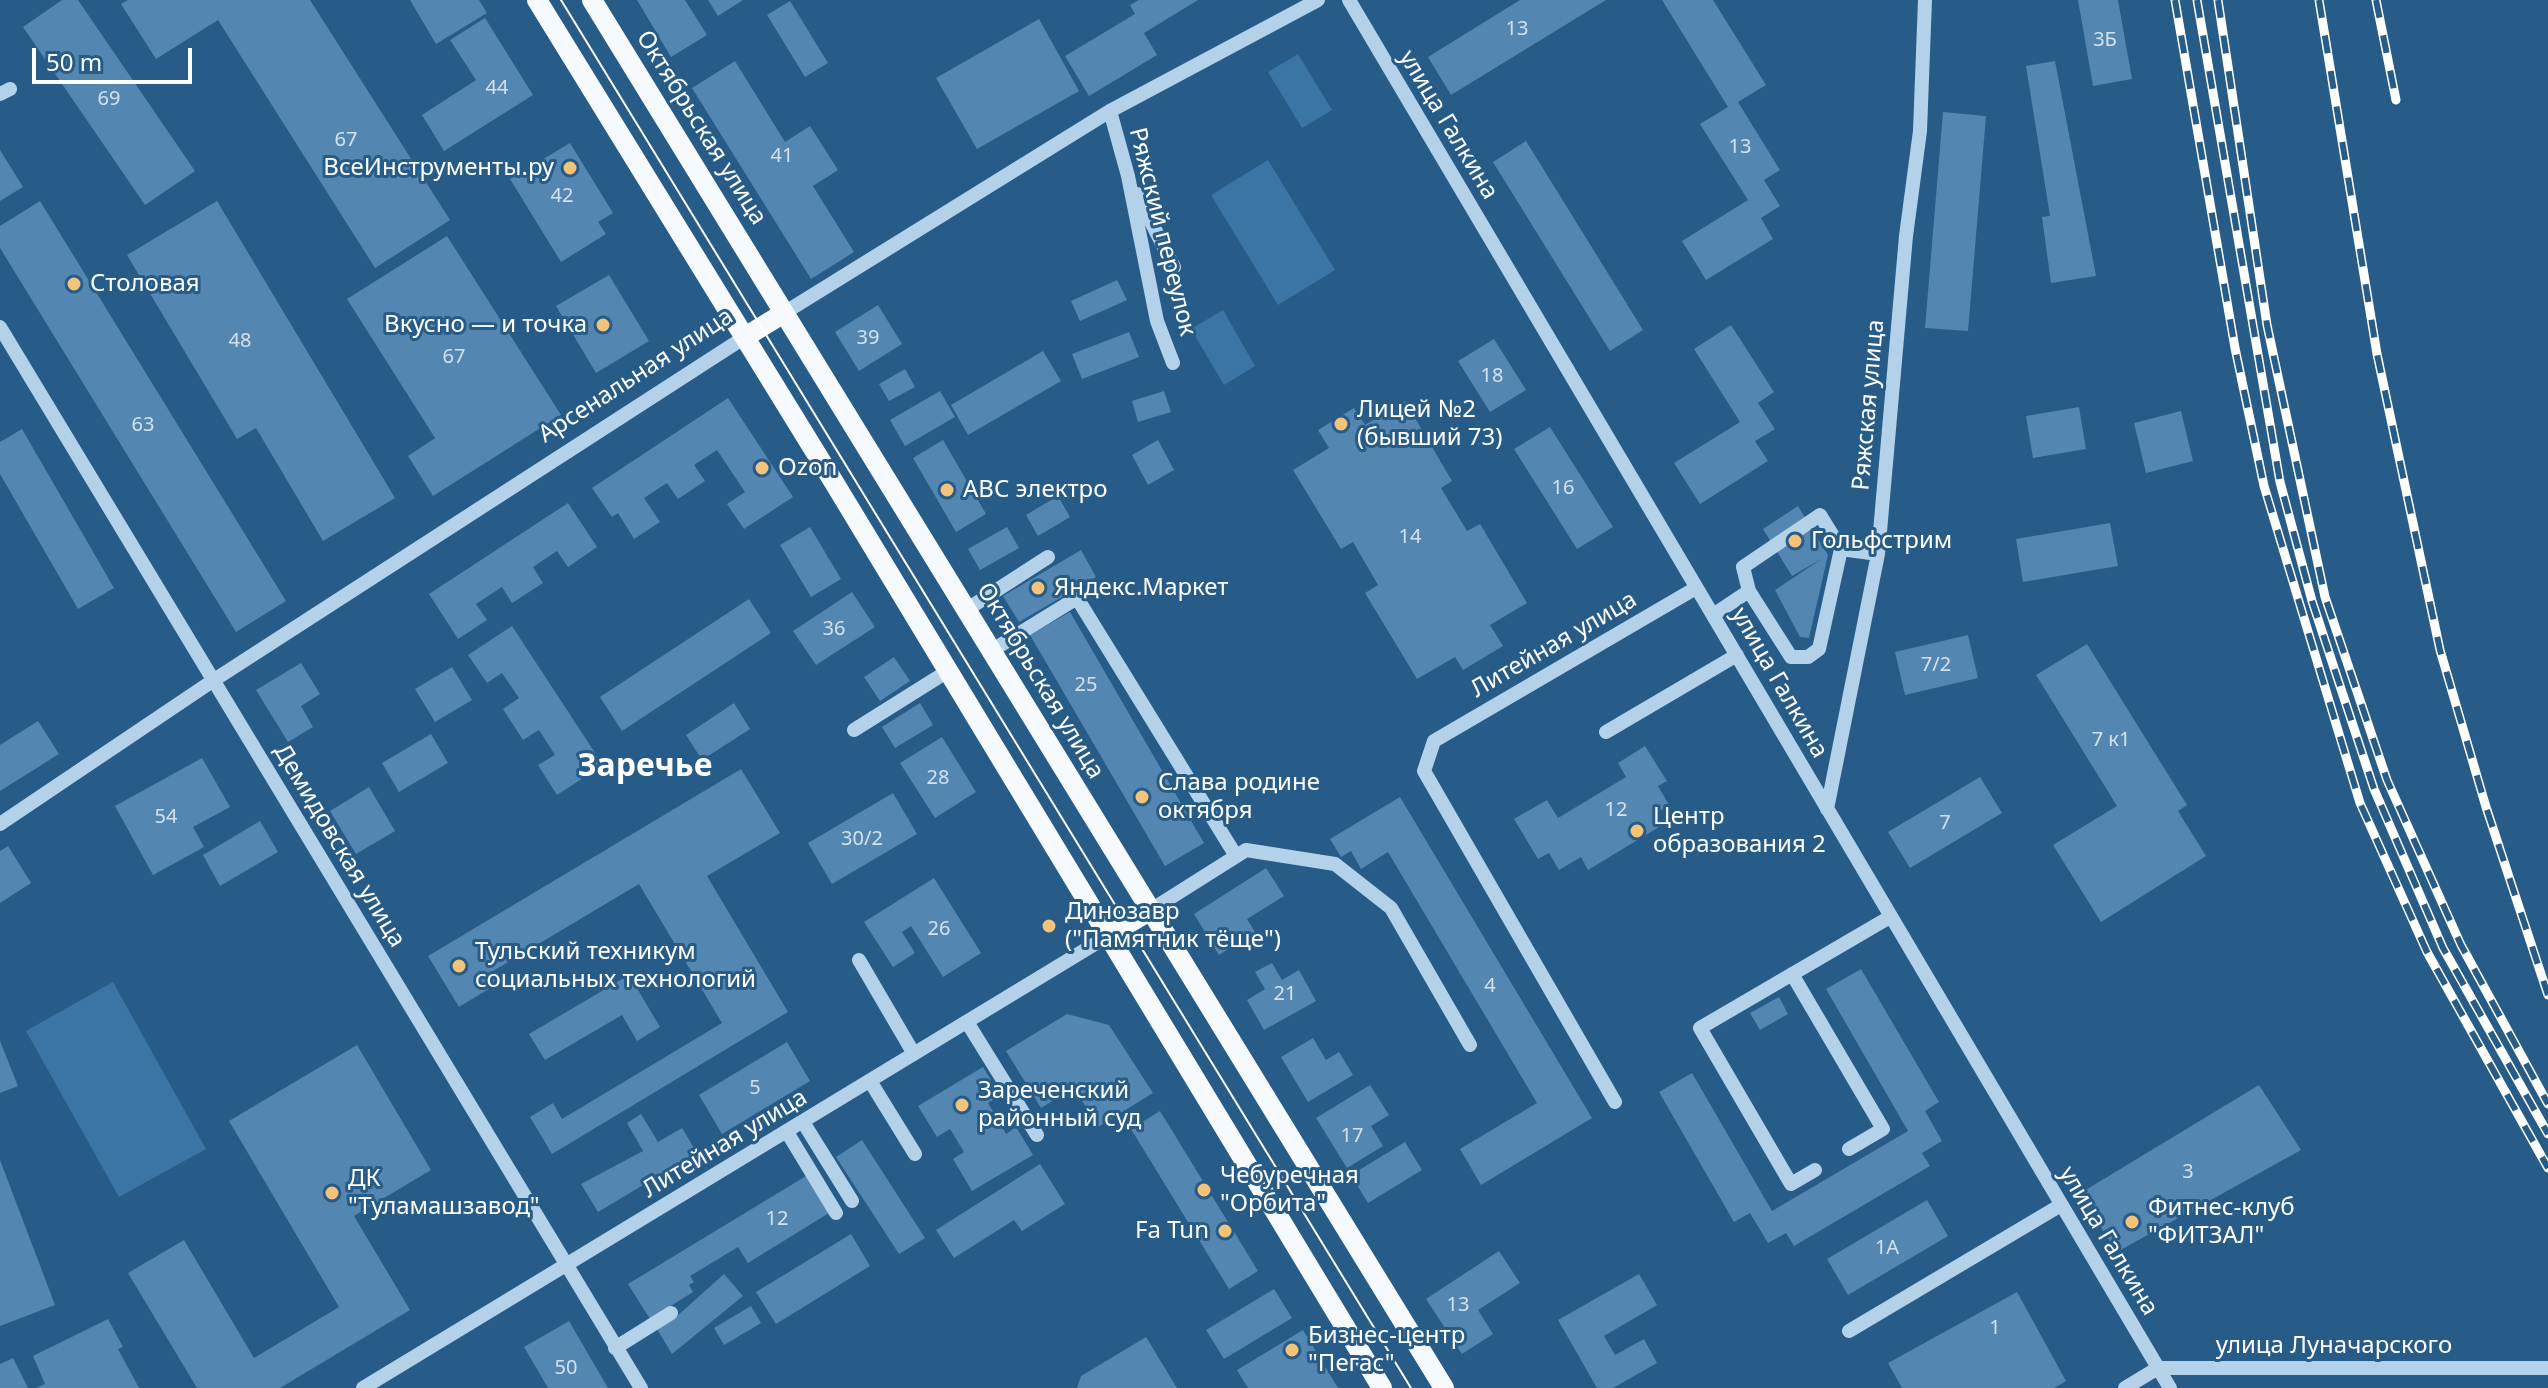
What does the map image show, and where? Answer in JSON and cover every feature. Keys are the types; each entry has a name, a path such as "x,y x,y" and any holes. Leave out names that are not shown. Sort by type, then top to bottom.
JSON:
{"main road":[{"path":"537,0 745,337 1382,1388"},
{"name":"Октябрьская улица","path":"592,0 1444,1388"},
{"name":"Арсенальная улица","path":"745,337 784,313"},
{"path":"1108,936 1151,910"}],"street":[{"name":"Арсенальная улица","path":"784,313 1110,111 1318,0"},
{"name":"улица Галкина","path":"1349,0 2170,1388"},
{"name":"Ряжская улица","path":"1827,809 1878,554 1906,236 1920,131 1925,0"},
{"name":"Ряжский переулок","path":"1110,111 1128,176 1157,321 1173,363"},
{"path":"1128,176 1174,267"},
{"name":"Демидовская улица","path":"0,327 565,1267 641,1388"},
{"name":"Арсенальная улица","path":"0,824 214,680 745,337"},
{"path":"1820,515 1841,549 1819,649 1808,657 1791,657 1749,591 1743,567 1820,515"},
{"path":"1841,549 1878,554"},
{"path":"966,610 1048,557"},
{"name":"Литейная улица","path":"1615,1102 1424,771 1434,741 1696,588"},
{"path":"1713,615 1749,591"},
{"path":"991,651 1077,598 1241,853"},
{"path":"1606,732 1737,655"},
{"path":"854,730 948,671"},
{"path":"1151,910 1241,853 1335,864 1391,908 1470,1045"},
{"path":"1815,1170 1791,1184 1700,1028 1890,917"},
{"name":"Литейная улица","path":"363,1388 1108,936"},
{"path":"859,960 914,1054"},
{"path":"1792,974 1883,1129 1849,1149"},
{"path":"967,1022 1037,1135"},
{"path":"870,1081 915,1154"},
{"path":"803,1122 852,1201"},
{"path":"787,1132 836,1213"},
{"path":"1849,1331 2061,1205"},
{"path":"615,1348 671,1313"},
{"path":"2125,1388 2158,1368"},
{"name":"улица Луначарского","path":"2158,1368 2548,1368"}],"shaded area":[{"path":"1298,54 1332,110 1302,128 1268,72"},
{"path":"1268,160 1335,270 1278,305 1211,195"},
{"path":"1223,310 1255,366 1224,385 1191,329"},
{"path":"113,982 206,1149 119,1197 26,1031"}],"building":[{"path":"62,0 78,0 195,171 145,205 23,27"},
{"path":"128,0 310,0 450,220 375,268 218,20 156,59 121,4"},
{"path":"410,0 479,0 487,13 436,44"},
{"path":"637,0 685,0 707,35 671,57"},
{"path":"708,0 743,0 718,16"},
{"path":"1139,0 1198,0 1144,33 1157,55 1089,96 1065,56 1135,14 1130,5"},
{"path":"1520,0 1606,0 1451,95 1428,57"},
{"path":"1662,0 1713,0 1766,85 1738,102 1780,170 1764,180 1780,206 1761,218 1773,239 1706,280 1682,241 1748,200 1700,124 1728,107"},
{"path":"2078,0 2118,0 2132,79 2093,86"},
{"path":"790,1 828,63 805,77 767,15"},
{"path":"485,18 533,95 444,151 422,115 476,80 450,40"},
{"path":"1039,19 1079,91 977,149 936,78"},
{"path":"735,61 785,142 810,126 838,170 813,186 854,252 811,279 692,88"},
{"path":"2055,61 2096,276 2051,283 2042,217 2050,216 2026,66"},
{"path":"1943,112 1986,116 1968,331 1925,328"},
{"path":"1526,141 1643,330 1610,351 1493,162"},
{"path":"570,143 613,213 598,222 606,234 561,262 510,179"},
{"path":"0,150 23,187 0,201"},
{"path":"40,201 286,601 236,632 0,248 0,226"},
{"path":"217,201 395,498 323,541 256,428 237,439 127,255"},
{"path":"447,236 561,415 433,496 408,456 435,438 347,299"},
{"path":"609,275 649,341 596,373 556,306"},
{"path":"1117,280 1127,300 1080,321 1071,301"},
{"path":"878,305 902,344 859,371 835,332"},
{"path":"1731,325 1774,392 1758,403 1775,429 1755,441 1768,461 1700,504 1674,463 1740,422 1694,349"},
{"path":"1129,332 1139,357 1082,379 1072,354"},
{"path":"1494,339 1526,390 1490,412 1458,361"},
{"path":"1043,351 1061,381 968,435 951,405"},
{"path":"905,369 915,387 889,401 879,384"},
{"path":"940,391 955,417 905,446 890,420"},
{"path":"1164,391 1171,412 1138,422 1132,401"},
{"path":"728,398 793,497 744,529 727,504 745,492 717,450 694,465 705,481 678,499 667,483 644,498 660,522 634,539 618,513 612,517 592,488"},
{"path":"1405,401 1452,481 1441,488 1467,531 1480,524 1527,603 1490,625 1503,646 1463,670 1455,657 1417,679 1365,593 1378,585 1353,542 1341,549 1293,470 1329,448 1318,430 1354,408 1365,425"},
{"path":"2079,407 2086,449 2033,458 2026,416"},
{"path":"2181,411 2193,461 2146,473 2134,423"},
{"path":"1550,427 1613,527 1577,549 1514,449"},
{"path":"22,429 114,588 78,609 0,474 0,442"},
{"path":"943,440 986,514 956,532 913,458"},
{"path":"1158,440 1174,470 1148,485 1132,455"},
{"path":"1058,496 1070,517 1038,536 1026,515"},
{"path":"568,503 597,547 568,567 557,551 533,567 543,583 512,603 502,587 476,604 487,620 458,639 429,594"},
{"path":"1798,506 1828,555 1809,638 1800,637 1775,590 1823,558 1792,576 1763,529"},
{"path":"2110,523 2118,566 2023,582 2016,539"},
{"path":"810,527 841,579 811,597 780,545"},
{"path":"1007,527 1019,548 980,570 968,549"},
{"path":"1081,550 1096,577 1019,622 1003,596"},
{"path":"852,592 875,627 816,665 793,631"},
{"path":"749,599 771,633 622,731 600,697"},
{"path":"1070,612 1204,843 1165,866 1030,635"},
{"path":"512,626 603,765 557,795 538,765 555,755 539,730 523,740 503,709 519,698 502,673 487,683 468,655"},
{"path":"1968,635 1978,678 1905,695 1895,652"},
{"path":"2087,644 2187,805 2178,811 2206,856 2101,922 2053,845 2117,806 2036,675"},
{"path":"894,657 910,681 880,701 864,677"},
{"path":"301,663 320,694 301,706 313,727 288,742 256,690"},
{"path":"452,667 472,700 435,722 415,689"},
{"path":"734,703 750,729 702,760 686,735"},
{"path":"920,703 933,725 895,748 882,727"},
{"path":"38,721 59,754 0,791 0,745"},
{"path":"431,734 448,763 399,792 382,763"},
{"path":"942,737 976,792 935,818 900,763"},
{"path":"1645,746 1667,781 1658,786 1669,805 1652,816 1659,827 1588,870 1581,857 1559,870 1549,853 1538,859 1514,819 1547,800 1558,818 1626,777 1618,763"},
{"path":"202,758 230,807 193,827 204,847 153,875 115,806"},
{"path":"741,769 780,833 707,876 788,1012 552,1154 530,1117 553,1103 562,1119 722,1023 639,884 493,971 500,982 459,1007 428,956"},
{"path":"1980,777 2002,813 1910,868 1888,832"},
{"path":"369,787 395,831 356,854 330,811"},
{"path":"893,793 917,834 832,884 808,843"},
{"path":"1400,797 1592,1118 1481,1185 1460,1149 1537,1103 1388,852 1361,869 1351,851 1341,857 1330,839"},
{"path":"260,821 278,852 220,886 203,855"},
{"path":"8,846 31,883 0,903 0,851"},
{"path":"1266,868 1284,896 1247,919 1255,932 1219,955 1194,914"},
{"path":"934,878 981,953 943,977 911,926 902,932 915,953 893,967 864,922"},
{"path":"1272,963 1282,980 1299,970 1316,1001 1264,1030 1247,1000 1265,989 1255,972"},
{"path":"1861,969 1939,1102 1925,1111 1942,1141 1922,1153 1930,1166 1794,1246 1786,1233 1768,1243 1750,1213 1734,1222 1659,1092 1692,1073 1772,1211 1908,1131 1826,989"},
{"path":"629,975 660,1027 637,1041 622,1015 545,1060 529,1034"},
{"path":"1779,997 1788,1014 1760,1030 1750,1013"},
{"path":"1067,1014 1109,1025 1153,1093 1098,1127 1074,1088 1041,1108 1006,1051"},
{"path":"1313,1038 1326,1060 1339,1052 1353,1075 1308,1102 1281,1057"},
{"path":"0,1041 18,1086 0,1093"},
{"path":"787,1042 810,1081 722,1134 699,1095"},
{"name":"ДК \"Туламашзавод\"","path":"357,1045 431,1170 354,1216 410,1310 280,1388 197,1388 128,1273 184,1240 254,1358 339,1307 229,1121"},
{"path":"983,1067 1000,1095 988,1103 1006,1134 1016,1127 1033,1155 972,1191 953,1159 964,1152 950,1129 937,1137 918,1106"},
{"path":"1370,1085 1389,1115 1371,1126 1383,1146 1347,1168 1316,1118"},
{"path":"2259,1085 2301,1150 2117,1252 2079,1194"},
{"path":"1160,1111 1258,1271 1229,1289 1131,1129"},
{"path":"641,1114 658,1142 682,1128 697,1153 598,1212 581,1184 643,1151 627,1123"},
{"path":"862,1140 925,1238 899,1254 836,1157"},
{"path":"1405,1142 1422,1170 1368,1203 1351,1175"},
{"path":"0,1160 55,1305 0,1326"},
{"path":"1040,1164 1065,1204 1022,1231 1014,1220 954,1258 936,1230"},
{"path":"806,1176 829,1213 748,1263 738,1247 690,1276 694,1282 689,1285 693,1292 650,1319 628,1284"},
{"path":"1927,1200 1948,1236 1848,1295 1827,1259"},
{"path":"851,1234 870,1266 776,1324 756,1292"},
{"path":"1499,1251 1520,1283 1478,1310 1493,1334 1462,1354 1426,1299"},
{"path":"724,1274 743,1296 672,1354 657,1329 676,1317"},
{"path":"1639,1274 1657,1305 1604,1336 1615,1355 1644,1339 1657,1363 1613,1388 1597,1388 1558,1320"},
{"path":"1274,1289 1292,1318 1224,1359 1206,1330"},
{"path":"2017,1292 2066,1381 2054,1388 1902,1388 1888,1363"},
{"path":"751,1306 761,1323 724,1345 714,1328"},
{"path":"108,1319 123,1347 118,1349 139,1388 36,1388 45,1384 33,1356"},
{"path":"569,1321 608,1388 548,1388 524,1347"},
{"name":"Бизнес-центр \"Пегас\"","path":"1303,1330 1338,1388 1248,1388 1237,1370"},
{"path":"1146,1337 1177,1388 1077,1388 1081,1376"},
{"path":"13,1358 28,1388 0,1388 0,1364"}],"tram line":[{"path":"561,0 1411,1388"}],"railway":[{"path":"2175,0 2235,348 2264,486 2360,803 2427,952 2548,1168"},
{"path":"2197,0 2280,482 2312,601 2374,789 2443,948 2548,1134"},
{"path":"2218,0 2267,325 2325,597 2387,780 2461,945 2548,1104"},
{"path":"2319,0 2377,354 2440,650 2486,807 2548,995"},
{"path":"2376,0 2396,100"}],"place":[{"name":"ВсеИнструменты.ру","path":"570,168"},
{"name":"Столовая","path":"74,284"},
{"name":"Вкусно — и точка","path":"603,325"},
{"name":"Лицей №2 (бывший 73)","path":"1341,424"},
{"name":"Ozon","path":"762,468"},
{"name":"АВС электро","path":"947,490"},
{"name":"Гольфстрим","path":"1795,541"},
{"name":"Яндекс.Маркет","path":"1038,588"},
{"name":"Слава родине октября","path":"1142,797"},
{"name":"Центр образования 2","path":"1637,831"},
{"name":"Динозавр (\"Памятник тёще\")","path":"1049,926"},
{"name":"Тульский техникум социальных технологий","path":"459,966"},
{"name":"Зареченский районный суд","path":"962,1105"},
{"name":"Чебуречная \"Орбита\"","path":"1204,1190"},
{"name":"ДК \"Туламашзавод\"","path":"332,1193"},
{"name":"Фитнес-клуб \"ФИТЗАЛ\"","path":"2132,1222"},
{"name":"Fa Tun","path":"1225,1231"},
{"name":"Бизнес-центр \"Пегас\"","path":"1292,1350"}],"district":[{"name":"Заречье","path":"645,767"}]}
